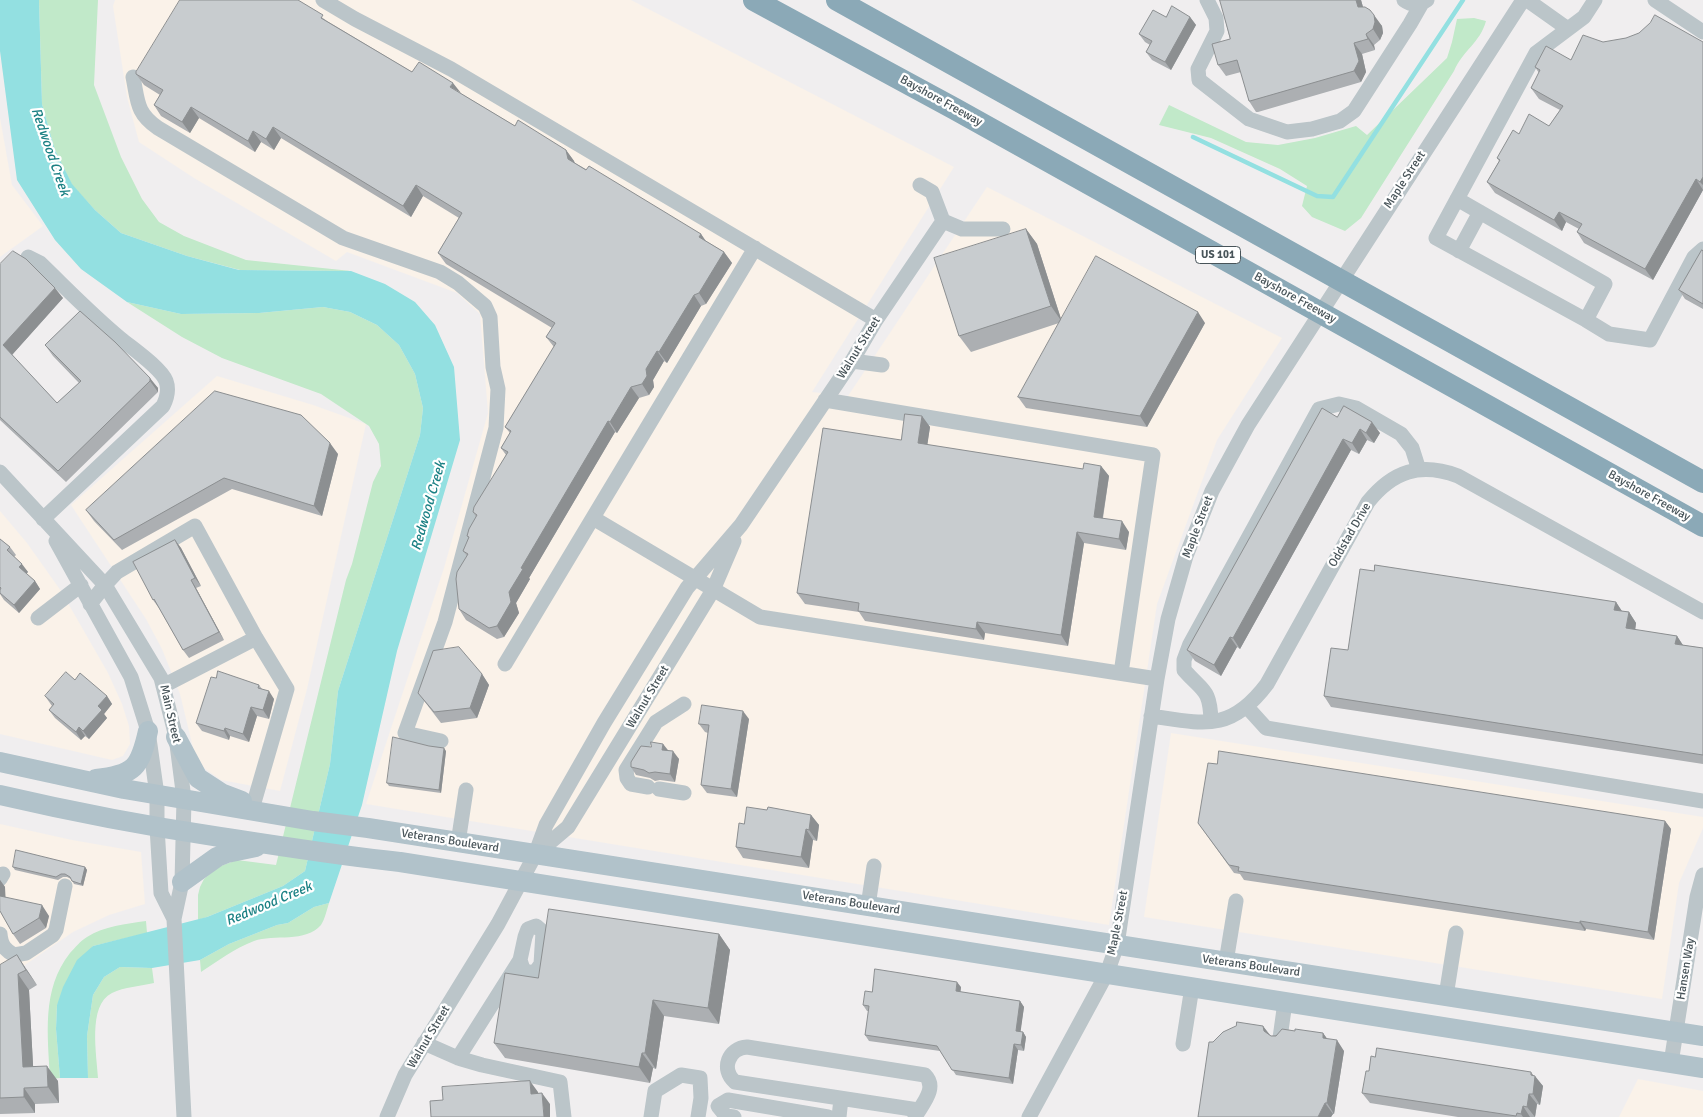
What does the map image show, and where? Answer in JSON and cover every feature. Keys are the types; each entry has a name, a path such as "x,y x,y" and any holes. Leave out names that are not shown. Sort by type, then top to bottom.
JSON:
{"highway":[{"name":"Bayshore Freeway","path":"754,0 955,108 1703,526"},
{"path":"838,0 1701,481"},
{"path":"1680,513 1703,537"}],"main road":[{"path":"80,781 123,774 133,768 142,757 148,731"},
{"path":"176,737 198,778 221,793 261,810"},
{"name":"Veterans Boulevard","path":"0,762 80,781 157,795 1703,1036"},
{"path":"0,795 54,808 184,832 353,857 400,862 1703,1068"},
{"path":"182,882 217,857 234,851 268,845"},
{"path":"1285,1002 1302,990 1329,977"}],"street":[{"path":"323,0 354,19 451,69 876,320"},
{"path":"1207,0 1216,18 1217,31 1198,69 1199,80 1249,119 1287,132 1312,129 1331,124 1340,121 1354,112 1425,1"},
{"path":"1404,0 1412,4 1425,1"},
{"name":"Maple Street","path":"1029,1117 1107,974 1117,944 1164,639 1186,556 1212,492 1248,425 1522,0"},
{"path":"1527,0 1568,29"},
{"path":"1594,0 1584,17 1536,53 1436,238 1609,334 1650,340 1694,257 1703,249"},
{"path":"1655,0 1703,32"},
{"path":"133,77 140,108 146,120 158,128 343,238 440,272 458,283 485,306 490,318 493,367 498,389 496,428 445,622 405,733 441,741"},
{"path":"920,185 932,192 943,221 962,229 1004,229"},
{"path":"1457,199 1604,284 1586,320"},
{"path":"1459,251 1480,212"},
{"name":"Walnut Street","path":"387,1117 405,1076 498,924 535,855 546,825 604,723 687,588 740,525 852,360 876,320 943,221"},
{"path":"505,664 755,248"},
{"path":"28,257 40,264 121,339 141,354 165,379 167,386 167,398 163,406 43,519"},
{"path":"852,360 882,365"},
{"path":"825,400 1153,455 1121,673"},
{"path":"1211,721 1211,704 1205,690 1193,681 1184,670 1184,660 1190,644 1319,409 1339,404 1356,408 1401,434 1412,448 1419,470"},
{"name":"Oddstad Drive","path":"1151,716 1194,723 1232,716 1247,707 1267,684 1368,502 1379,489 1393,478 1408,472 1441,470 1458,476 1703,612"},
{"name":"Main Street","path":"0,472 105,585 161,678 176,737 184,799 182,882 174,918 184,1117"},
{"path":"593,518 760,618 1157,679"},
{"name":"Main Street","path":"43,519 131,677 148,731 157,795 161,893 174,918"},
{"name":"Walnut Street","path":"535,855 568,827 712,590 740,525"},
{"path":"90,604 117,572 195,526 256,638 287,689 261,810"},
{"path":"38,618 81,585"},
{"path":"163,686 256,638"},
{"path":"684,704 656,722 626,770 627,778 631,784 684,793"},
{"path":"1247,707 1266,728 1703,801"},
{"path":"458,842 466,790"},
{"path":"868,906 874,866"},
{"name":"Hansen Way","path":"1671,1063 1697,897 1703,875"},
{"path":"0,934 0,942 4,948 14,955 26,953 48,939 56,930 65,886"},
{"path":"1226,962 1236,901"},
{"path":"1446,996 1456,933"},
{"path":"458,1058 520,960"},
{"path":"1183,1044 1192,987"},
{"path":"1280,1038 1285,1002"},
{"path":"424,1043 458,1058 482,1065 560,1082 564,1117"},
{"path":"748,1047 925,1075 930,1080 931,1087 917,1114 841,1099 735,1082 730,1077 728,1070 731,1056 735,1050 748,1047"},
{"path":"651,1117 655,1091 681,1075 700,1078 701,1098 698,1117"},
{"path":"701,1098 718,1106 726,1116 734,1117"},
{"path":"839,1117 841,1099"},
{"path":"718,1106 728,1100 828,1117"}],"shaded area":[{"path":"115,0 631,0 954,167 812,392 848,396 987,187 1282,338 1217,440 1157,604 1109,925 366,804 444,568 488,413 480,314 457,293 347,252 336,261 194,178 139,142 127,97 113,6"},
{"path":"0,118 12,185 43,226 0,257"},
{"path":"217,376 313,405 366,424 307,689 280,791 221,780 204,768 195,756 180,694 162,649 146,619 71,505"},
{"path":"0,511 27,543 61,591 108,673 122,704 129,726 130,744 123,756 112,760 0,734"},
{"path":"1171,733 1703,817 1703,828 1679,883 1662,999 1144,917"},
{"path":"0,824 72,840 141,852 145,904 109,915 73,932 3,980 0,980"},
{"path":"1638,1079 1703,1091 1703,1117 1619,1117"}],"green space":[{"path":"39,0 98,0 94,85 121,157 142,199 159,222 184,236 246,260 351,271 240,270 187,256 121,233 95,210 72,185 55,150 42,104"},
{"path":"1474,18 1486,21 1480,35 1462,57 1361,218 1345,231 1312,217 1302,206 1307,186 1280,169 1211,138 1159,125 1169,105 1246,142 1278,145 1315,138 1356,126 1367,135 1447,58 1457,19"},
{"path":"127,302 181,314 259,313 323,307 350,312 377,325 399,345 415,374 423,408 420,435 338,691 330,764 305,871 283,886 198,920 198,895 200,887 204,879 218,867 237,860 276,865 346,580 352,564 373,482 381,466 379,444 369,426 321,394 222,358 182,337"},
{"path":"329,903 321,925 315,931 298,936 254,941 233,951 201,972 200,960 229,944 277,925 288,923 314,907"},
{"path":"146,921 147,933 93,946 57,1005 56,1029 60,1078 50,1079 48,1013 54,982 61,967 70,953 84,939 94,933 115,926"},
{"path":"120,967 152,968 154,983 117,991 104,999 96,1019 95,1032 98,1078 88,1078 87,1036 93,995 104,977"}],"water":[{"name":"Redwood Creek","path":"0,0 39,0 42,104 55,150 72,184 95,210 121,233 187,256 239,270 351,271 385,284 415,302 435,325 454,367 460,440 397,651 362,805 329,903 314,907 288,923 277,925 229,944 200,960 152,968 120,967 104,977 93,995 87,1036 88,1078 60,1078 56,1029 57,1005 63,987 77,960 93,946 207,917 283,886 305,871 330,764 338,691 420,435 423,408 415,374 399,345 377,325 350,312 323,307 259,313 181,314 127,302 81,269 55,240 17,180 0,51"}],"building":[{"path":"180,0 298,0 323,15 321,18 412,72 419,62 453,83 450,87 515,126 518,120 566,150 568,159 586,170 589,166 701,234 699,237 724,252 699,293 694,295 659,352 657,351 646,369 647,376 642,384 631,387 610,422 608,421 521,568 523,569 509,592 511,602 497,626 489,628 459,609 457,572 468,554 463,551 469,537 467,536 469,529 477,515 473,512 474,507 508,452 501,448 511,431 505,427 556,343 546,337 555,323 438,253 462,213 416,185 403,206 273,127 266,139 253,131 248,141 191,107 182,122 154,105 163,90 136,74 136,72"},
{"path":"1220,0 1356,0 1358,7 1365,7 1370,10 1374,15 1375,22 1373,29 1366,34 1368,39 1354,43 1359,61 1354,71 1249,101 1237,60 1218,65 1212,44 1230,39"},
{"path":"1172,6 1190,17 1165,62 1146,52 1152,41 1139,34 1153,10 1166,17"},
{"path":"1655,15 1703,42 1703,177 1700,182 1696,179 1645,269 1577,232 1582,224 1559,212 1554,220 1487,182 1500,160 1497,158 1513,130 1519,134 1529,114 1549,126 1563,106 1531,88 1540,70 1535,67 1546,46 1571,60 1583,35 1603,42 1626,38 1639,33 1650,23"},
{"path":"1026,229 1051,306 959,336 934,258"},
{"path":"13,251 26,259 55,288 3,345 57,403 81,381 45,345 80,311 115,342 150,378 150,381 58,471 0,417 0,264"},
{"path":"1703,251 1703,304 1679,290"},
{"path":"1096,256 1198,312 1140,416 1018,397"},
{"path":"215,391 301,415 330,443 314,506 224,478 114,540 86,510"},
{"path":"1344,406 1372,422 1366,433 1360,429 1352,443 1343,439 1233,638 1230,637 1214,665 1187,650 1322,408 1337,417"},
{"path":"905,414 922,416 918,443 1083,469 1084,463 1101,466 1094,517 1122,521 1119,539 1077,532 1061,635 977,622 976,629 858,611 859,603 797,593 823,428 901,440"},
{"path":"0,539 10,547 7,550 22,564 19,567 35,581 14,605 0,593"},
{"path":"175,540 195,578 191,580 219,632 183,650 133,562"},
{"path":"1375,565 1616,602 1614,610 1629,612 1626,628 1677,636 1675,644 1703,648 1703,755 1324,696 1331,648 1348,650 1360,569 1374,571"},
{"path":"459,647 482,674 470,708 434,712 418,693 433,651"},
{"path":"218,671 259,685 258,688 269,691 263,710 251,707 243,734 225,728 224,731 196,723 211,677 216,678"},
{"path":"66,672 75,680 80,673 107,696 98,706 102,710 83,731 79,727 76,732 49,710 54,704 45,696"},
{"path":"702,705 743,711 731,789 701,785 709,725 699,724"},
{"path":"393,737 444,748 439,790 387,783"},
{"path":"651,742 663,744 662,750 673,751 670,774 649,773 631,767 631,762 641,746 651,747"},
{"path":"1219,751 1665,821 1648,932 1238,871 1239,867 1229,865 1198,823 1208,763 1217,764"},
{"path":"747,807 767,810 768,807 811,815 809,830 806,829 801,857 736,847 739,823 744,824"},
{"path":"16,850 85,867 81,884 72,881 65,874 56,877 13,867"},
{"path":"0,896 42,905 39,918 13,934 0,911"},
{"path":"549,909 719,934 708,1008 653,1000 645,1053 642,1053 639,1067 494,1043 505,973 538,978"},
{"path":"17,955 26,970 18,974 23,1067 47,1066 48,1087 24,1088 24,1097 0,1098 0,965"},
{"path":"875,969 957,982 956,991 1020,1001 1016,1031 1023,1032 1021,1045 1014,1044 1009,1078 952,1070 937,1046 865,1035 869,1006 863,1005 865,991 872,992"},
{"path":"1237,1022 1263,1026 1264,1031 1271,1036 1276,1036 1282,1029 1295,1031 1295,1029 1323,1033 1323,1038 1337,1040 1327,1103 1325,1103 1318,1117 1198,1117 1209,1042 1213,1042 1223,1032 1236,1026"},
{"path":"1377,1048 1531,1072 1531,1075 1535,1076 1533,1094 1529,1094 1527,1107 1523,1106 1521,1114 1517,1113 1516,1116 1362,1093 1366,1071 1369,1071 1371,1056 1375,1057"},
{"path":"530,1081 531,1094 542,1093 544,1117 431,1117 430,1101 443,1100 442,1087"}],"waterway":[{"path":"1193,137 1317,196 1333,197 1463,0"}]}
